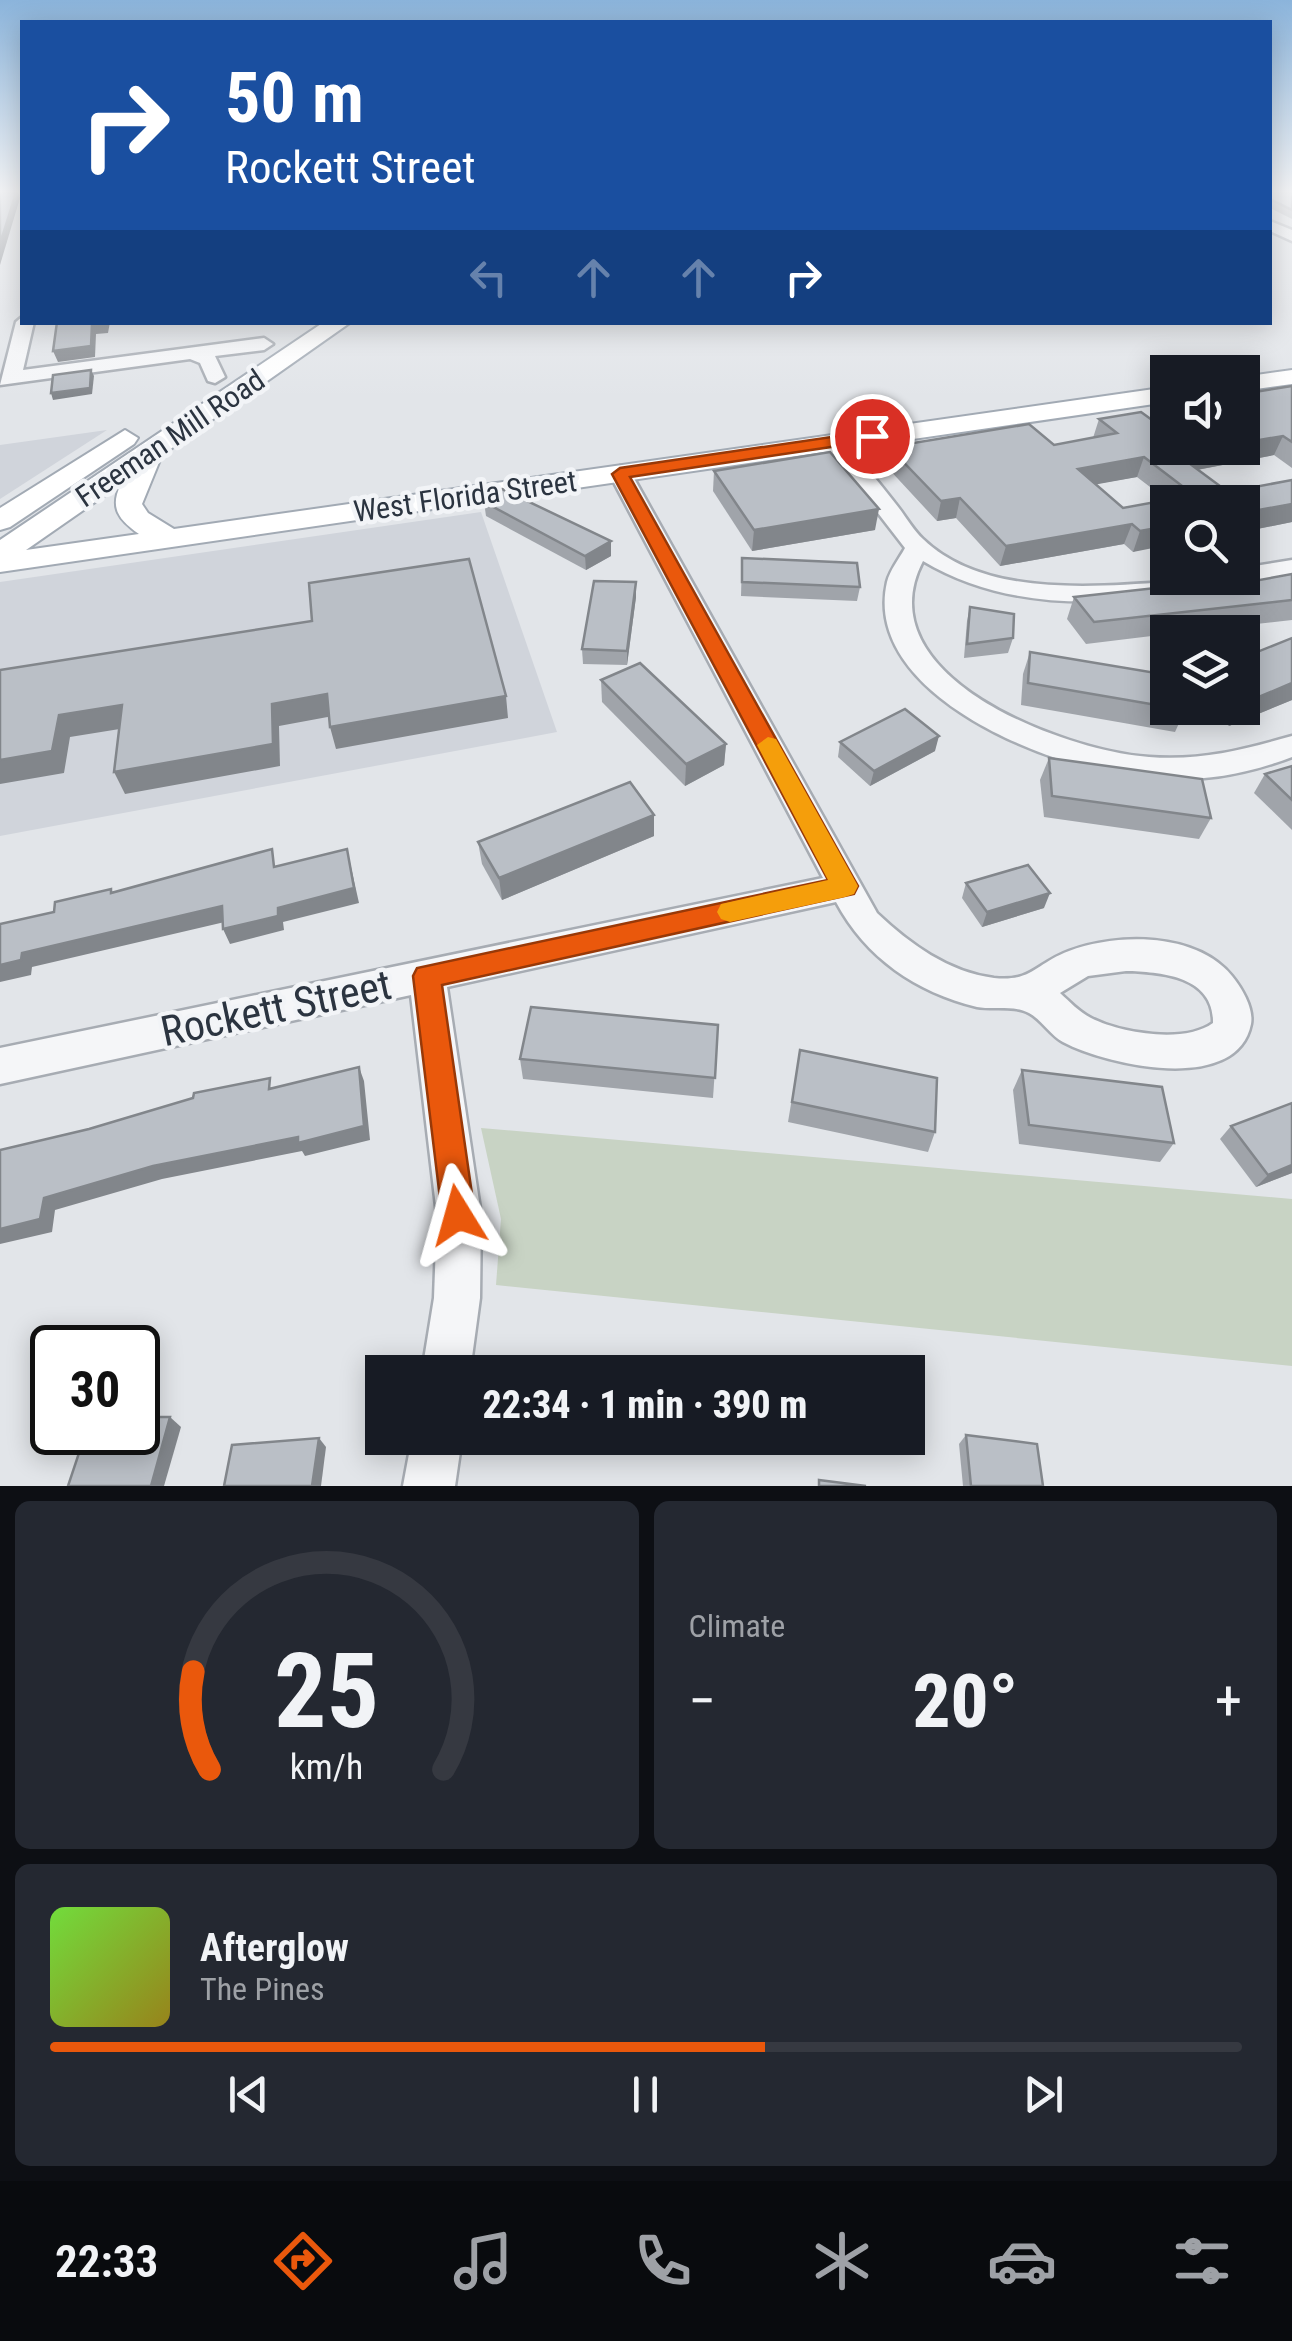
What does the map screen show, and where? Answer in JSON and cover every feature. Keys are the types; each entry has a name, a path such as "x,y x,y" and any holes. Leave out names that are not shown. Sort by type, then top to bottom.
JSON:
{"main road":[{"name":"Freeman Mill Road","path":"0,521 293,325"},
{"name":"Freeman Mill Road","path":"0,554 336,325"},
{"path":"1260,381 1292,377"},
{"name":"West Florida Street","path":"0,563 1150,397"},
{"path":"150,452 130,488 126,505 135,520 170,539"}],"street":[{"path":"25,325 6,379 264,344"},
{"path":"193,354 208,360 215,377"},
{"path":"834,442 918,548 957,570 997,584 1046,592 1150,588"},
{"path":"620,474 864,924 919,970 963,987 1034,996 1073,1028 1142,1050 1198,1048 1219,1041 1232,1023 1230,1004 1216,982 1197,968 1171,958 1103,956 1079,962 1046,980 1034,996"},
{"path":"918,548 900,583 900,620 912,651 949,691 992,721 1104,762 1183,770 1241,765 1292,746"},
{"path":"1260,573 1292,567"},
{"name":"Rockett Street","path":"0,1066 845,886"},
{"path":"427,976 458,1215 457,1298 449,1355"},
{"path":"430,1486 434,1455"}],"shaded area":[{"path":"107,430 0,499 0,445"},
{"path":"481,512 557,732 0,836 0,582"}],"green space":[{"path":"481,1128 1292,1199 1292,1366 496,1285 501,1219"}],"building":[{"path":"57,325 92,325 91,346 53,351"},
{"path":"91,370 90,388 51,393 53,375"},
{"path":"1292,386 1292,442 1283,436 1260,440 1260,391"},
{"path":"1141,412 1150,419 1150,462 1144,457 1078,469 1123,508 1150,503 1150,529 1140,531 1132,524 1006,546 960,498 941,501 889,447 1029,424 1054,445 1117,433 1099,419"},
{"path":"830,452 879,509 754,530 714,471"},
{"path":"1155,465 1192,465 1219,485 1181,485"},
{"path":"1292,480 1292,504 1260,510 1260,486"},
{"path":"502,489 611,541 585,556 484,502 490,490"},
{"path":"742,558 857,563 860,587 742,582"},
{"path":"469,559 506,696 330,727 327,694 272,704 273,744 114,772 122,705 59,715 52,751 0,760 0,670 312,621 309,583"},
{"path":"1292,574 1292,600 1094,622 1074,597 1150,589 1150,595 1260,595 1260,580"},
{"path":"594,581 636,582 627,651 582,649"},
{"path":"970,607 1014,614 1013,638 967,644"},
{"path":"1292,638 1292,683 1260,696 1260,651"},
{"path":"1030,652 1150,672 1150,704 1028,683"},
{"path":"640,663 726,744 686,764 601,680"},
{"path":"905,709 939,736 874,771 840,742"},
{"path":"1049,758 1202,779 1211,818 1052,796"},
{"path":"1292,766 1292,800 1265,774"},
{"path":"630,782 654,815 499,878 478,842"},
{"path":"272,849 274,867 347,849 354,888 278,908 278,916 223,929 222,906 22,953 21,960 0,965 0,924 54,912 55,902 111,889 111,893"},
{"path":"1028,865 1050,893 987,912 966,883"},
{"path":"531,1007 718,1025 715,1078 520,1059"},
{"path":"800,1050 937,1078 935,1132 792,1102"},
{"path":"359,1067 364,1126 298,1143 298,1137 153,1166 44,1198 40,1219 0,1229 0,1150 89,1129 193,1098 194,1093 270,1078 269,1089"},
{"path":"1022,1070 1162,1087 1174,1143 1029,1125"},
{"path":"1292,1103 1292,1165 1268,1175 1231,1126"},
{"path":"160,1417 170,1417 160,1453"},
{"path":"966,1435 1037,1444 1043,1486 971,1486"},
{"path":"319,1438 312,1486 224,1486 232,1445"},
{"path":"78,1455 160,1455 151,1486 68,1486"},
{"path":"819,1480 866,1486 819,1486"}],"slow traffic":[{"path":"730,912 845,886 768,745"}],"route":[{"path":"458,1215 427,976 845,886 620,474 872,436"}]}
